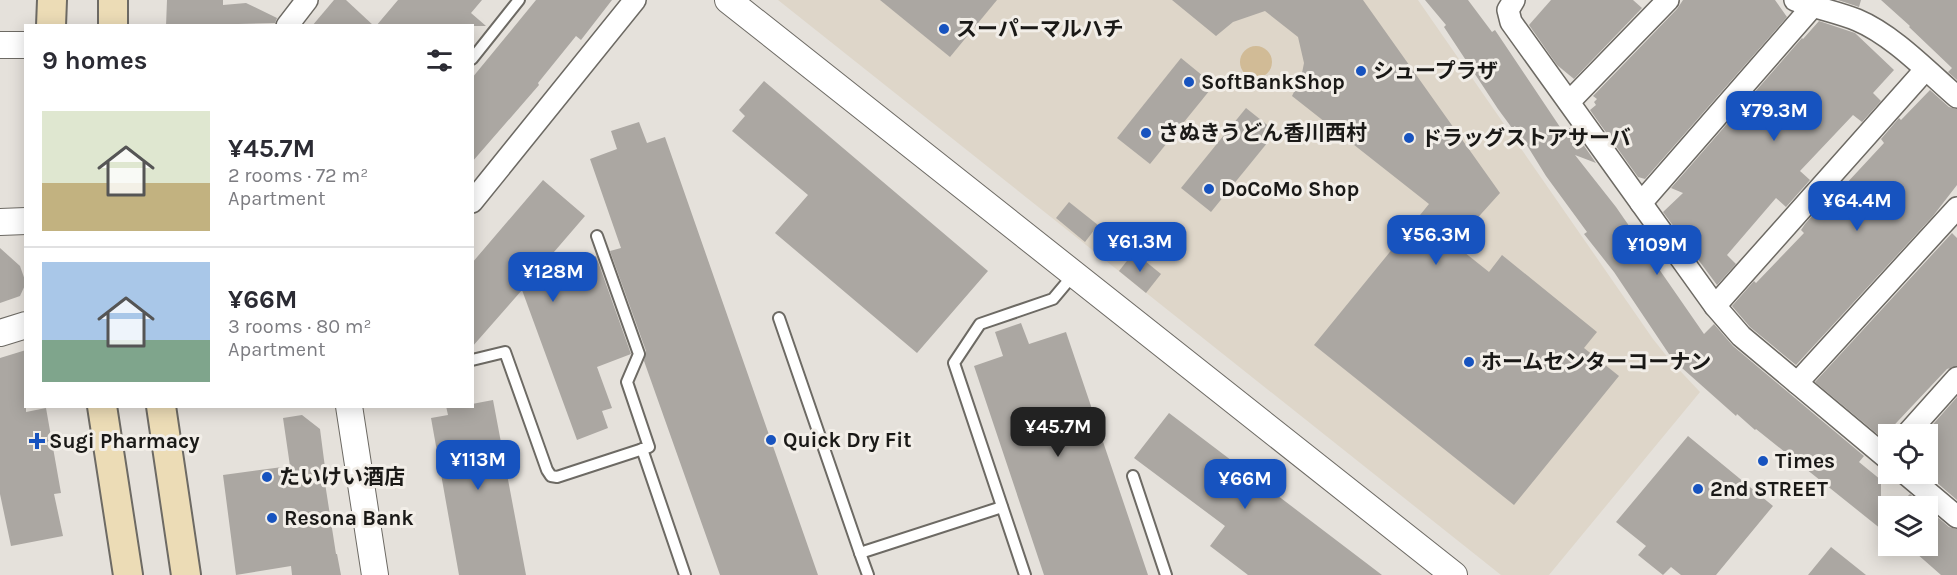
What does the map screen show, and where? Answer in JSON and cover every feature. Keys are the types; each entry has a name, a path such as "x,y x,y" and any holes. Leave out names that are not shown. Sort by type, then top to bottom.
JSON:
{"main road":[{"path":"51,24 52,0"},
{"path":"113,0 113,24"},
{"path":"102,408 128,575"},
{"path":"161,408 186,575"}],"street":[{"path":"289,24 307,0"},
{"path":"474,200 635,0"},
{"path":"728,0 1454,575"},
{"path":"1514,0 1508,10 1511,22 1715,306 1741,336 1878,449"},
{"path":"1569,102 1668,0"},
{"path":"1641,203 1803,3 1858,20 1892,42 1957,97"},
{"path":"0,45 24,45"},
{"path":"1715,306 1925,70"},
{"path":"1797,383 1957,208"},
{"path":"0,222 24,221"},
{"path":"0,333 24,326"},
{"path":"1916,424 1957,378"},
{"path":"349,408 375,575"},
{"path":"1918,484 1957,517"}],"lane":[{"path":"474,56 519,0"},
{"path":"474,360 505,352 551,476 557,477 649,447 627,382 639,354 597,236"},
{"path":"1025,575 954,363 980,324 1053,299 1074,274"},
{"path":"779,318 867,575"},
{"path":"642,449 685,575"},
{"path":"1133,476 1166,575"},
{"path":"860,554 1002,507"}],"shaded area":[{"path":"778,0 1418,0 1653,339 1700,392 1549,575 1501,575"},
{"path":"1256,46 1268,50 1272,62 1268,74 1256,78 1244,74 1240,62 1244,50"}],"building":[{"path":"167,0 223,0 223,5 246,3 277,18 275,23 166,24"},
{"path":"334,0 346,0 372,24 314,24"},
{"path":"398,0 482,0 471,13 486,26 474,26 474,24 378,24"},
{"path":"536,0 612,0 581,40 576,36 538,83 539,85 474,160 474,76"},
{"name":"スーパーマルハチ","path":"880,0 997,0 950,57"},
{"name":"ホームセンターコーナン","path":"1172,0 1363,0 1500,193 1454,244 1489,272 1502,255 1597,332 1584,348 1619,376 1514,505 1314,345 1429,204 1292,96 1301,78 1304,63 1298,37 1265,11 1233,22 1216,36"},
{"path":"1425,0 1468,0 1492,32 1495,30 1564,133 1571,127 1596,163 1575,155 1616,207 1704,334 1714,324 1733,346 1864,456 1859,462 1878,478 1878,484 1881,484 1881,496 1878,496 1878,527 1737,414 1736,416 1673,360 1614,272 1584,234 1587,232 1546,176 1515,126 1512,128 1498,109 1444,27 1446,25"},
{"path":"1551,0 1633,0 1642,8 1574,79 1557,65 1529,25"},
{"path":"1683,0 1775,0 1787,17 1645,179 1638,177 1590,110 1596,105 1594,102 1597,99 1593,96"},
{"path":"1838,0 1861,0 1859,7"},
{"path":"1881,0 1957,0 1957,80 1948,72 1952,68"},
{"path":"1819,21 1855,33 1894,70 1873,93 1881,101 1862,122 1853,115 1800,171 1810,180 1786,207 1776,198 1727,255 1736,264 1717,285 1663,212 1683,193 1671,188"},
{"path":"1181,58 1214,85 1150,164 1117,138"},
{"path":"764,81 988,271 917,353 775,233 808,195 732,131 745,116 739,110"},
{"path":"1930,90 1949,107 1957,109 1957,185 1933,216 1796,365 1750,327 1732,306 1754,281 1756,283 1804,233 1801,230 1805,224 1829,197 1832,199 1884,143 1881,139 1899,118 1901,120"},
{"path":"1246,108 1276,132 1211,212 1181,188"},
{"path":"639,122 647,143 665,137 818,575 720,575 644,361 646,351 610,251 621,248 590,159 617,149 611,131"},
{"path":"543,180 585,216 529,281 596,256 631,354 597,367 612,408 602,411 608,428 577,440 522,290 474,345 474,261"},
{"path":"1069,202 1098,225 1085,242 1056,218"},
{"path":"1952,233 1957,238 1957,366 1947,369 1895,424 1878,424 1878,435 1815,382"},
{"path":"0,248 20,266 24,277 24,287 20,296 0,303"},
{"path":"1134,252 1161,274 1146,293 1119,271"},
{"path":"1021,323 1029,344 1066,332 1148,575 1044,575 974,366 1003,356 995,332"},
{"path":"24,351 24,408 26,412 46,408 61,493 54,494 63,536 11,546 0,494 0,358"},
{"path":"1957,397 1957,500 1938,484 1938,424 1933,424"},
{"path":"493,400 526,575 459,575 431,418 448,415 446,408 474,408 474,404"},
{"path":"1169,413 1382,575 1248,575 1210,546 1225,526 1134,458"},
{"path":"302,415 320,429 327,483 325,483 341,575 292,575 291,566 236,575 223,475 290,466 283,418"},
{"name":"2nd STREET","path":"1688,436 1773,506 1716,575 1681,575 1671,567 1663,575 1638,555 1646,546 1616,522"},
{"path":"1938,518 1949,527 1957,529 1957,575 1941,575 1919,556 1938,556"},
{"path":"1831,547 1866,575 1808,575"}],"place":[{"name":"スーパーマルハチ","path":"944,29"},
{"name":"シュープラザ","path":"1361,71"},
{"name":"SoftBankShop","path":"1189,82"},
{"name":"さぬきうどん香川西村","path":"1146,133"},
{"name":"ドラッグストアサーバ","path":"1409,138"},
{"name":"DoCoMo Shop","path":"1209,189"},
{"name":"ホームセンターコーナン","path":"1469,362"},
{"name":"Quick Dry Fit","path":"771,440"},
{"name":"Sugi Pharmacy","path":"37,441"},
{"name":"Times","path":"1763,461"},
{"name":"たいけい酒店","path":"267,477"},
{"name":"2nd STREET","path":"1698,489"},
{"name":"Resona Bank","path":"272,518"}]}
